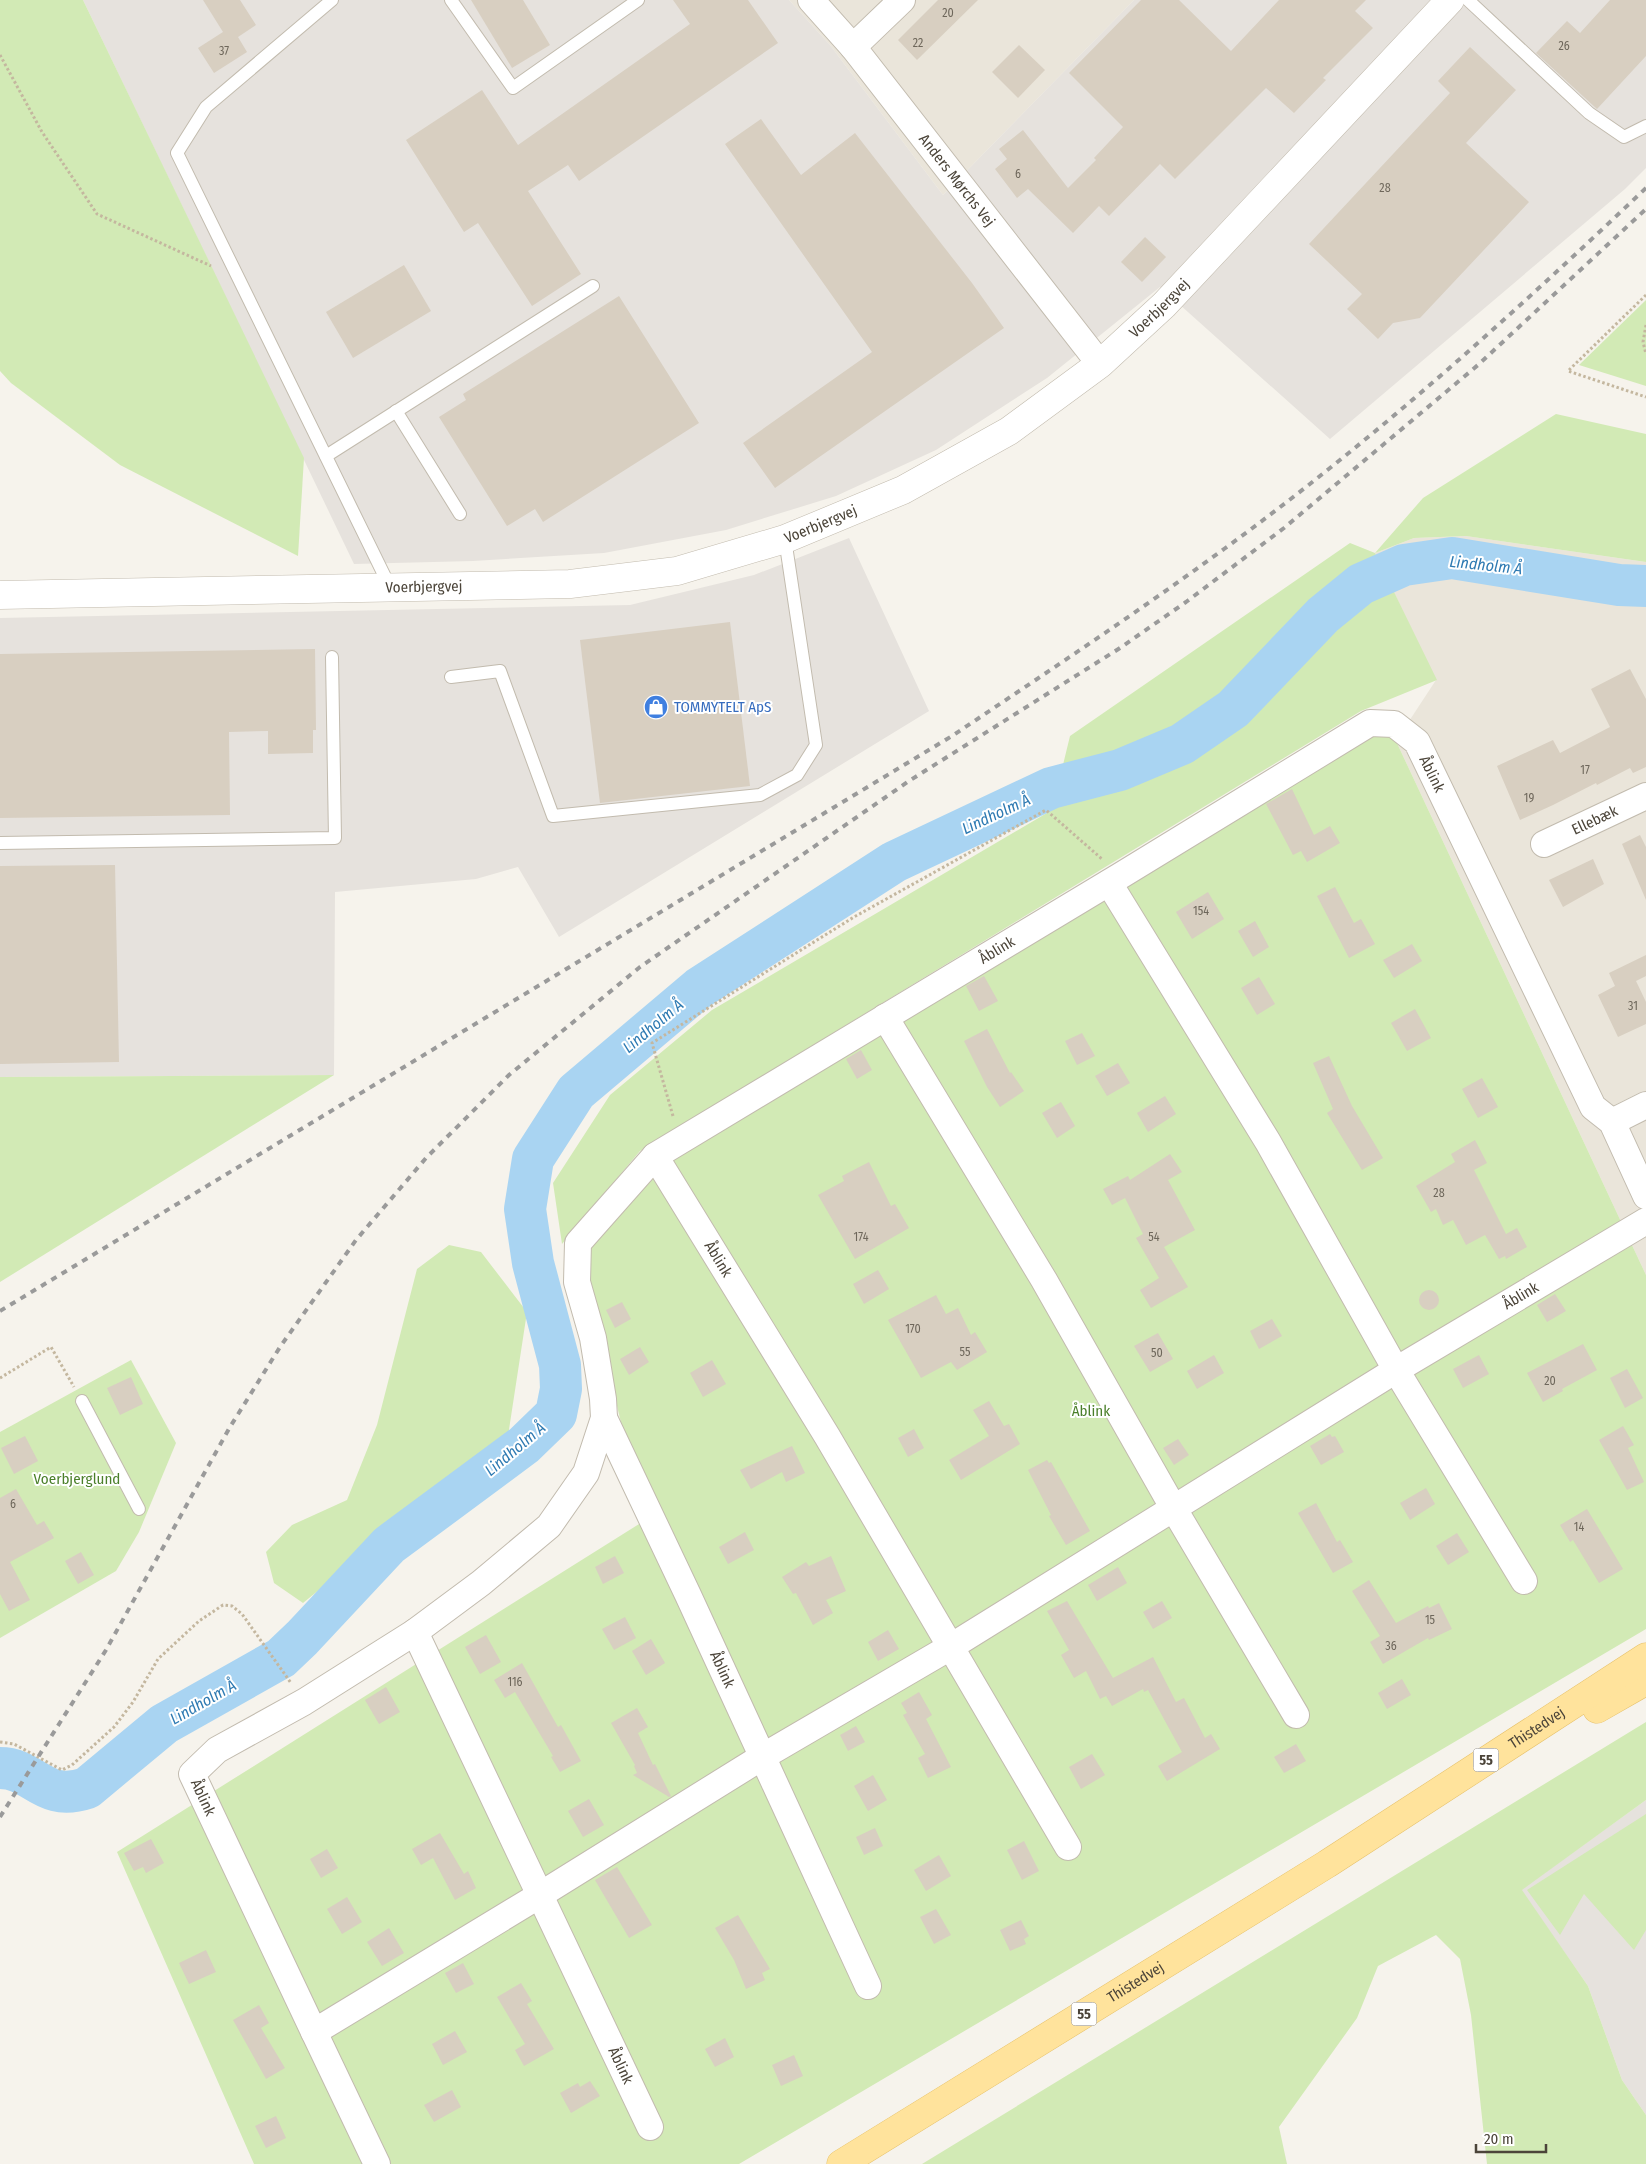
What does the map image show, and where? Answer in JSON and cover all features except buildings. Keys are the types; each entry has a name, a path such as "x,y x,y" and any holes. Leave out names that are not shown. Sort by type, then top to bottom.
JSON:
{"main road":[{"name":"Thistedvej","path":"842,2164 1327,1864 1646,1657"},
{"name":"Thistedvej","path":"1327,1864 1646,1681"}],"street":[{"name":"Anders Mørchs Vej","path":"811,0 854,47 1100,364"},
{"path":"854,47 902,0"},
{"name":"Voerbjergvej","path":"0,595 570,584 677,571 785,539 903,490 1001,436 1100,364 1164,306 1450,0"},
{"name":"Åblink","path":"377,2164 192,1774 217,1750 304,1702 415,1632 481,1583 549,1526 586,1472 604,1418 603,1399 592,1338 577,1282 578,1243 655,1156 1370,723 1394,724 1417,742 1592,1106 1612,1122"},
{"name":"Ellebæk","path":"1544,844 1646,796"},
{"path":"1115,879 1268,1142 1396,1370 1524,1581"},
{"path":"885,1017 1044,1280 1174,1509 1296,1715"},
{"path":"1646,1106 1612,1122 1646,1196"},
{"name":"Åblink","path":"655,1156 827,1436 952,1646 1068,1847"},
{"name":"Åblink","path":"314,2032 762,1757 952,1646 1396,1370 1646,1221"},
{"name":"Åblink","path":"604,1418 688,1595 868,1986"},
{"name":"Åblink","path":"415,1632 650,2128"}],"lane":[{"path":"332,0 206,107 177,153 390,587"},
{"path":"452,0 513,88 638,0"},
{"path":"1468,0 1589,113 1624,137 1646,126"},
{"path":"326,456 593,286"},
{"path":"396,411 460,514"},
{"path":"451,677 500,671 553,816 760,795 797,775 816,745 785,539"},
{"path":"0,844 335,838 332,657"},
{"path":"82,1401 139,1509"}],"path":[{"path":"0,55 42,132 97,214 210,264 214,273"},
{"path":"1646,294 1568,371 1646,397"},
{"path":"1646,325 1643,342 1646,354"},
{"path":"680,1141 652,1043 854,917 1046,810 1115,879"},
{"path":"0,1378 51,1347 82,1401"},
{"path":"0,1742 14,1744 62,1770 72,1765 114,1727 158,1659 192,1627 223,1605 232,1606 242,1614 292,1684"}],"shaded area":[{"path":"83,0 789,0 830,45 943,195 1134,0 1646,0 1646,168 1625,189 1330,439 1160,287 1047,378 936,450 836,496 726,530 604,553 473,561 354,564"},
{"path":"789,0 1134,0 943,195 830,45"},
{"path":"1466,536 1646,562 1646,1275 1396,741 1436,680 1375,553 1414,538"},
{"path":"849,538 929,711 559,937 518,867 476,879 335,892 334,1075 0,1077 0,618 630,605 754,575"},
{"path":"1646,1800 1646,2115 1622,2080 1588,1986 1521,1890"}],"green space":[{"path":"0,0 83,0 304,458 298,556 120,465 11,383 0,371"},
{"path":"1646,300 1646,386 1579,365"},
{"path":"1556,414 1646,434 1646,562 1466,536 1414,538 1375,553 1423,498"},
{"path":"1350,543 1375,553 1437,680 1361,711 640,1151 562,1244 553,1183 610,1095 712,1010 1052,810 1070,736"},
{"name":"Åblink","path":"1376,731 1385,733 1396,741 1646,1275 1646,1629 739,2164 254,2164 117,1852 655,1514 630,1460 581,1256 673,1157"},
{"path":"334,1075 0,1282 0,1077"},
{"path":"449,1245 481,1252 527,1312 508,1436 303,1603 274,1583 266,1552 292,1525 347,1500 377,1425 417,1269"},
{"name":"Voerbjerglund","path":"131,1360 176,1443 139,1532 116,1571 0,1638 0,1432"},
{"path":"1646,1722 1646,1800 1522,1890 1588,1986 1622,2080 1646,2115 1646,2164 1487,2164 1471,2015 1460,1959 1436,1935 1378,1966 1357,2018 1279,2127 1287,2164 922,2164"},
{"path":"1646,1814 1646,1930 1634,1950 1584,1894 1560,1935 1527,1890"}],"waterway":[{"name":"Lindholm Å","path":"0,1768 12,1769 40,1784 59,1791 87,1788 164,1724 281,1658 389,1545 524,1445 556,1414 561,1389 560,1365 533,1263 525,1209 533,1159 576,1092 699,988 894,862 1051,788 1120,770 1182,744 1233,709 1323,615 1361,584 1404,565 1452,558 1619,585 1646,586"}],"railway":[{"path":"0,1311 952,736 1089,644 1224,549 1388,421 1493,330 1646,188"},
{"path":"0,1817 106,1650 230,1427 280,1347 356,1240 426,1158 509,1075 640,967 909,781 1120,648 1186,602 1284,528 1478,365 1646,209"}],"place":[{"name":"TOMMYTELT ApS","path":"656,707"}]}
